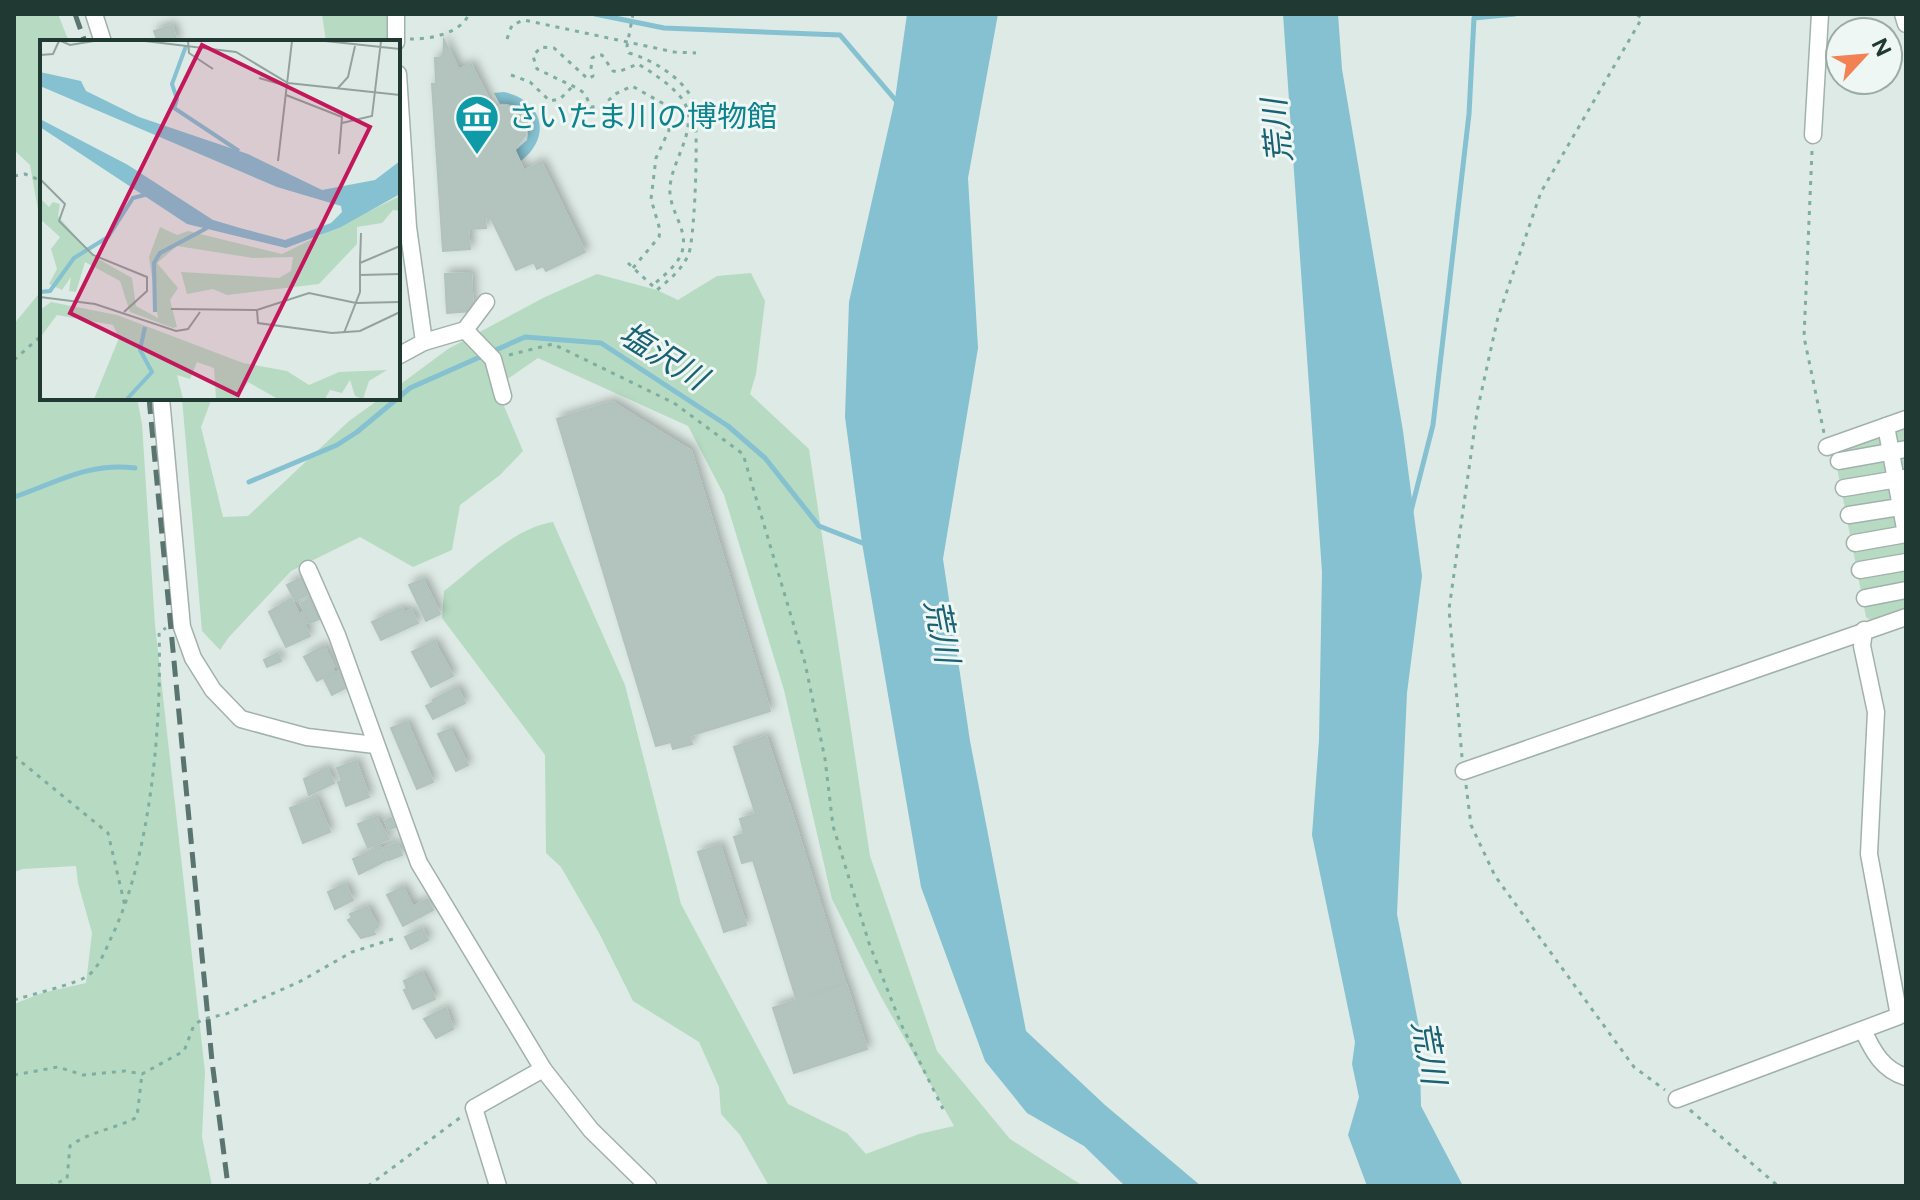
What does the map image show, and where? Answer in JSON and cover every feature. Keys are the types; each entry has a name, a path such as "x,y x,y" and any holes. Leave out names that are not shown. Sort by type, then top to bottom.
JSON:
{"street":[{"path":"94,14 102,40"},
{"path":"396,14 396,40"},
{"path":"1813,135 1820,14"},
{"path":"1903,14 1906,24"},
{"path":"400,105 408,227 424,342"},
{"path":"400,355 424,342 465,330 486,302"},
{"path":"465,330 493,359 503,396"},
{"path":"161,400 182,627 193,658 213,690 241,719 307,737 375,745"},
{"path":"1827,447 1906,419"},
{"path":"1855,543 1906,534 1898,451 1886,426"},
{"path":"1839,461 1898,451"},
{"path":"1844,488 1901,478"},
{"path":"1849,515 1904,506"},
{"path":"1860,570 1906,562"},
{"path":"308,569 337,635 419,863 543,1069 591,1130 648,1186"},
{"path":"1865,598 1906,590"},
{"path":"1464,771 1906,617"},
{"path":"1677,1099 1899,1016 1869,854 1876,712 1862,646 1864,630"},
{"path":"1863,1030 1889,1072 1906,1077"},
{"path":"498,1186 474,1108 543,1069"}],"path":[{"path":"400,41 454,31 463,25 469,14"},
{"path":"628,263 657,290 674,275 688,256 691,246 696,112 691,96 683,85 649,62 629,53 633,14"},
{"path":"1636,14 1642,18 1541,192 1498,317 1477,412 1449,609 1464,771 1471,825 1495,876 1634,1067 1737,1148 1778,1186"},
{"path":"507,39 512,25 524,20 696,53"},
{"path":"633,268 659,237 660,230 651,199 656,158 669,130 667,109 664,104 632,86 615,94 603,106 591,107 585,94 537,69 533,62 537,51 547,46 554,48 588,79 593,76 592,58 597,55 602,55 613,71 638,64 673,88 685,103 688,111 687,135 671,174 669,193 684,244 680,258 652,286"},
{"path":"511,75 530,82 550,101 560,99 573,86"},
{"path":"1813,135 1804,337 1827,447"},
{"path":"14,176 25,174 40,180"},
{"path":"14,360 40,337"},
{"path":"493,359 553,344 674,403 743,454 805,663 825,759 833,826 846,870 901,1024 943,1109"},
{"path":"14,1000 86,978 99,964 126,909 135,878 152,774 161,668 159,632 182,627"},
{"path":"14,756 108,833 126,909"},
{"path":"14,1075 58,1067 83,1075 125,1071 142,1074 184,1051 194,1025 203,1019 226,1014 299,982 352,952 396,938"},
{"path":"49,1186 67,1179 70,1146 79,1139 137,1117 142,1074"},
{"path":"368,1186 474,1108"}],"green space":[{"path":"14,14 58,14 68,40 40,40 40,221 30,165 14,150"},
{"path":"322,14 394,14 394,40 326,40"},
{"path":"751,273 765,301 756,374 750,394 809,449 870,856 937,1051 1010,1139 1083,1186 769,1186 740,1135 721,1114 719,1087 699,1042 633,1001 561,867 546,853 545,755 442,618 444,591 510,540 539,525 553,522 625,685 681,904 788,1104 847,1133 866,1154 919,1134 954,1126 880,995 832,899 784,690 724,495 688,426 538,358 496,387 523,451 500,475 460,505 452,550 413,567 360,537 291,571 220,650 202,631 182,400 211,400 201,427 223,517 248,516 349,421 378,400 400,400 400,385 448,349 545,297 597,274 657,290 678,300 717,276"},
{"path":"40,292 40,400 137,400 142,424 155,625 205,1072 202,1137 212,1186 14,1186 14,1004 42,993 86,983 92,933 76,866 14,872 14,324"},
{"path":"1906,415 1906,609 1870,620 1866,617 1832,442"}],"water":[{"name":"荒川","path":"907,14 998,14 968,178 978,348 943,559 970,741 1026,1031 1105,1105 1201,1186 1125,1186 1084,1146 1027,1113 985,1061 921,887 862,543 845,417 849,302 895,99"},
{"path":"1283,14 1338,14 1342,69 1403,431 1422,576 1407,693 1397,914 1419,1027 1421,1106 1463,1186 1367,1186 1348,1135 1359,1097 1352,1064 1355,1042 1312,835 1319,740 1322,572"},
{"path":"504,92 527,103 539,120 537,141 521,161 516,150 527,140 528,126 519,109 500,104 494,93"}],"building":[{"path":"172,25 176,40 157,40 154,31"},
{"name":"さいたま川の博物館","path":"444,40 459,70 471,64 493,108 505,106 521,115 526,127 525,135 514,150 524,171 541,162 585,252 546,271 543,266 537,269 534,262 516,270 490,216 485,218 486,228 468,229 470,249 443,251 432,84 436,84 435,58 443,58"},
{"path":"471,273 473,311 447,313 445,274"},
{"path":"612,402 691,451 770,711 689,736 692,744 673,749 671,742 656,746 557,419"},
{"path":"301,578 309,594 295,601 287,585"},
{"path":"423,579 440,614 426,621 409,585"},
{"path":"291,599 299,614 303,612 310,636 286,647 269,612"},
{"path":"310,599 319,619 310,623 301,603"},
{"path":"402,608 404,613 411,610 418,623 381,640 372,622"},
{"path":"434,641 453,676 431,687 412,652"},
{"path":"324,646 334,672 317,681 304,657"},
{"path":"278,653 281,661 267,667 264,660"},
{"path":"339,671 347,687 332,695 324,679"},
{"path":"457,687 465,703 433,719 426,706"},
{"path":"407,722 433,782 417,789 391,728"},
{"path":"450,729 468,765 456,771 438,734"},
{"path":"766,736 788,802 755,812 734,747"},
{"path":"356,761 369,797 346,806 337,768"},
{"path":"327,768 334,783 309,795 304,779"},
{"path":"316,798 330,832 303,843 290,808"},
{"path":"789,804 845,983 796,998 753,860 742,863 734,837 744,834 740,819"},
{"path":"376,817 389,839 368,848 358,824"},
{"path":"391,818 395,827 388,830 385,821"},
{"path":"397,843 402,855 389,860 384,848"},
{"path":"720,845 746,925 724,932 698,852"},
{"path":"380,847 387,860 359,874 353,859"},
{"path":"345,884 353,900 335,909 328,892"},
{"path":"403,887 413,907 427,899 433,910 403,926 387,895"},
{"path":"367,907 378,927 373,930 375,934 361,938 348,920 352,918 350,914"},
{"path":"422,929 428,940 411,949 405,937"},
{"path":"422,972 435,999 413,1009 404,990 407,989 404,981"},
{"path":"846,984 867,1049 794,1073 773,1008"},
{"path":"446,1008 453,1029 436,1038 424,1019"}],"waterway":[{"path":"595,14 664,28 840,35 898,103"},
{"path":"1411,511 1433,425 1469,114 1474,18 1515,14"},
{"name":"塩沢川","path":"400,396 410,388 525,337 601,343 728,426 765,458 819,526 865,544"},
{"name":"塩沢川","path":"249,482 337,445 396,400"},
{"name":"塩沢川","path":"14,497 87,471 135,468"}],"railway":[{"path":"75,14 84,40"},
{"path":"149,400 212,1061 228,1186"}],"place":[{"name":"さいたま川の博物館","path":"477,156"}]}
